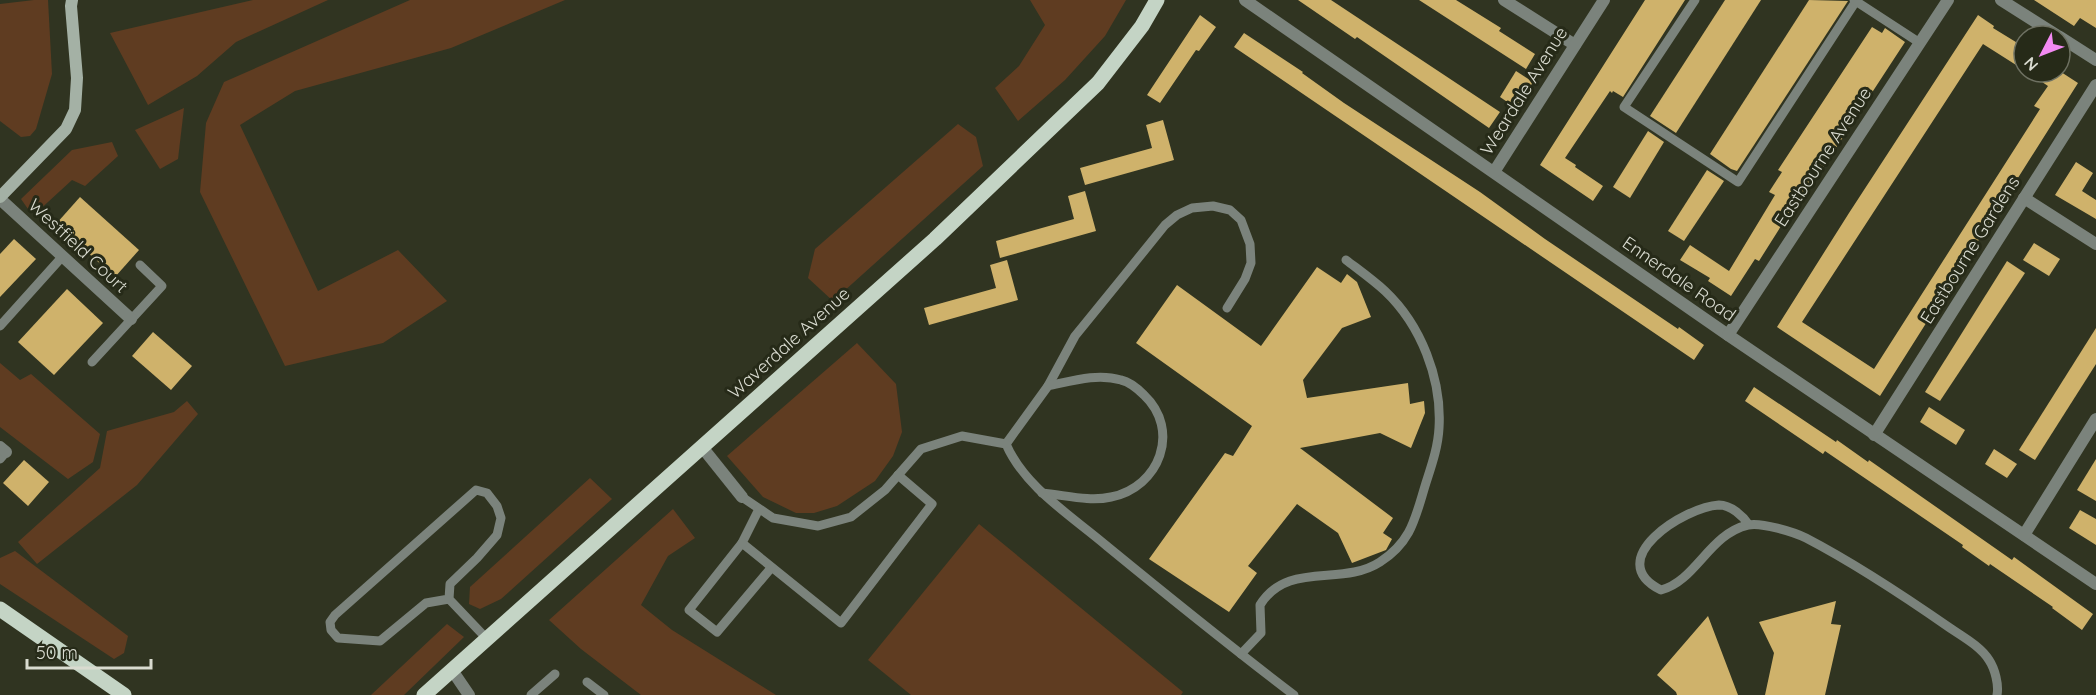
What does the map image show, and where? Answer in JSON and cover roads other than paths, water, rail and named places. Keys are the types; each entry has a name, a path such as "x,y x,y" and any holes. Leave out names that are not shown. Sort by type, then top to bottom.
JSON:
{"main road":[{"name":"Waverdale Avenue","path":"424,695 935,239 1098,83 1142,26 1158,0"},
{"path":"0,609 124,695"}],"street":[{"path":"0,198 66,129 75,110 77,78 72,0"},
{"name":"Ennerdale Road","path":"1245,0 1874,435 2096,584"},
{"path":"1504,0 1575,45"},
{"name":"Weardale Avenue","path":"1494,172 1605,0"},
{"name":"Eastbourne Avenue","path":"1728,334 1948,0"},
{"path":"2001,0 2039,24"},
{"path":"2072,45 2096,60"},
{"name":"Eastbourne Gardens","path":"1874,435 2096,85"},
{"name":"Westfield Court","path":"0,198 131,319"},
{"path":"2024,198 2096,243"},
{"path":"2024,536 2096,418"},
{"path":"702,447 742,497"},
{"path":"452,670 469,695"}],"lane":[{"path":"1695,0 1624,107 1737,182 1855,1 1920,43"},
{"path":"1006,444 1048,386 1075,336 1165,225 1177,215 1192,208 1213,206 1230,210 1241,220 1250,244 1251,263 1245,279 1227,308"},
{"path":"0,326 62,257"},
{"path":"1241,654 1261,633 1260,604 1273,588 1289,580 1351,574 1378,564 1395,551 1407,538 1417,514 1435,453 1439,428 1438,403 1433,371 1420,339 1405,313 1386,292 1346,260"},
{"path":"92,362 162,286 140,265"},
{"path":"1042,493 1091,499 1111,497 1127,492 1143,481 1157,465 1164,446 1163,427 1153,402 1125,381 1110,377 1092,378 1048,386"},
{"path":"742,497 773,518 818,526 851,517 885,490 921,449 962,436 1006,444"},
{"path":"1006,444 1014,462 1042,493 1199,622 1294,695"},
{"path":"742,543 841,623 932,504 898,475"},
{"path":"449,599 426,603 380,641 338,638 331,630 330,622 335,615 476,490 487,493 501,518 496,535 477,558 450,584 449,599 487,639"},
{"path":"1749,525 1739,513 1721,505 1702,509 1683,517 1644,546 1639,559 1642,573 1651,585 1661,590 1673,587 1716,542 1749,525 1768,526 1804,537 1920,607 1978,647 1989,660 1997,682 1997,695"},
{"path":"759,509 742,543 689,610 717,632 771,568"},
{"path":"531,695 555,674"},
{"path":"587,682 604,695"}]}
